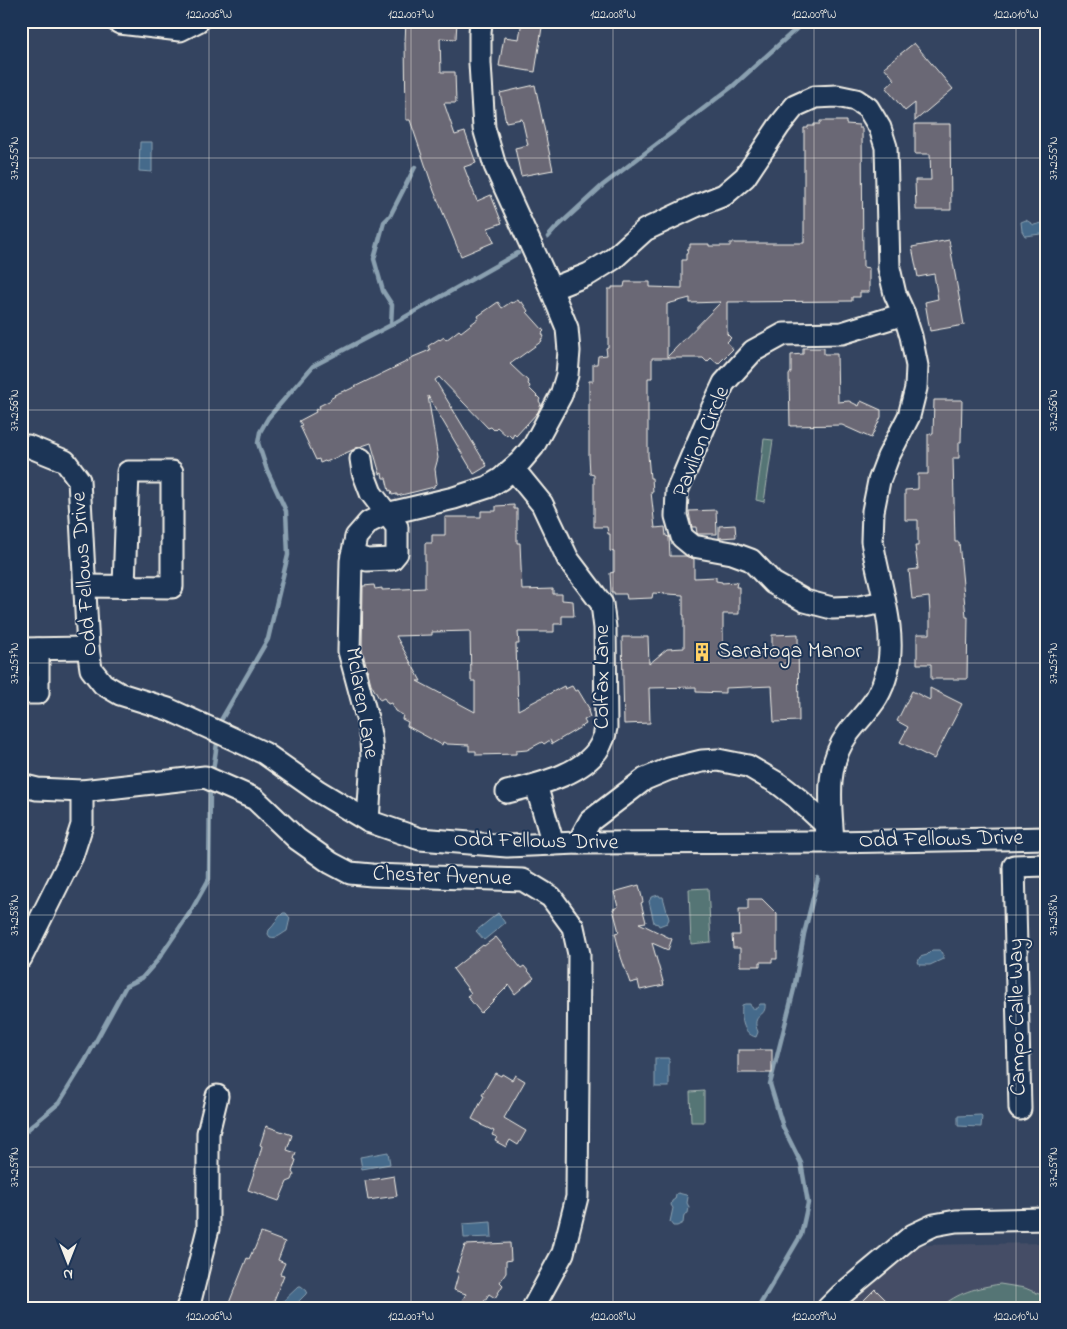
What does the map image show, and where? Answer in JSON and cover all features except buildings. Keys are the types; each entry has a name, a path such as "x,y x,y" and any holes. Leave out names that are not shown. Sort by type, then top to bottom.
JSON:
{"street":[{"path":"117,21 120,23 180,30 198,21"},
{"name":"Mclaren Lane","path":"368,821 372,750 367,718 349,651 351,561 356,537 369,522 386,514 454,498 488,487 501,478 521,461 533,447 561,395 567,375 569,351 567,328 495,166 484,128 480,64 481,21"},
{"path":"551,289 589,274 613,259 645,230 724,195 745,177 779,126 795,106 815,97 837,96 856,100 868,108 880,128 886,147 889,268 895,294 911,336 917,366 916,388 909,416 888,457 879,481 873,511 873,547 889,621 891,648 887,672 877,697 846,737 834,761 830,783 833,842"},
{"name":"Pavilion Circle","path":"884,602 859,607 832,608 805,601 773,583 751,560 732,553 693,546 682,537 676,516 677,491 724,383 753,351 784,334 842,333 904,314"},
{"name":"Odd Fellows Drive","path":"21,446 28,446 65,461 79,480 88,648 91,669 103,684 120,694 168,710 264,753 318,791 368,821 420,839 507,846 578,843 833,842 1046,838"},
{"path":"352,555 367,560 392,559 397,553 397,527 371,493 363,472 361,459"},
{"name":"Colfax Lane","path":"507,792 536,785 582,765 595,754 603,740 606,728 606,628 602,604 568,559 542,504 520,477 511,470"},
{"path":"85,586 172,587 172,472 128,472 124,586"},
{"path":"21,693 38,693 29,649 88,648"},
{"path":"578,843 590,821 645,779 669,769 702,761 718,760 748,766 779,784 823,822 833,842"},
{"name":"Chester Avenue","path":"21,785 37,789 82,791 205,777 255,800 297,839 350,873 524,880 551,897 573,927 579,954 577,1197 563,1253 533,1308"},
{"path":"536,785 553,844"},
{"path":"21,958 72,856 82,825 82,791"},
{"name":"Campo Calle Way","path":"1020,1109 1014,866 1046,865"},
{"path":"187,1308 208,1229 208,1133 217,1096"},
{"path":"835,1301 913,1235 934,1225 956,1221 1046,1219"}],"shaded area":[{"path":"140,142 152,142 152,172 139,171"},
{"path":"1026,220 1034,225 1046,222 1046,236 1041,234 1025,236 1022,231 1021,222"},
{"path":"659,895 663,897 669,919 667,923 659,926 654,923 649,901 651,897"},
{"path":"283,913 286,913 290,918 287,931 277,937 270,937 268,934 269,930"},
{"path":"498,913 505,923 484,940 476,931"},
{"path":"932,950 939,950 943,953 943,959 930,965 920,965 918,962 920,957 927,955"},
{"path":"750,1004 752,1007 757,1008 760,1004 765,1004 764,1012 757,1018 756,1026 758,1032 756,1037 748,1032 743,1024 742,1005"},
{"path":"655,1058 669,1058 669,1087 655,1087"},
{"path":"981,1115 981,1127 958,1126 958,1116"},
{"path":"388,1152 390,1164 362,1169 360,1157"},
{"path":"678,1193 688,1197 687,1203 689,1207 688,1213 684,1215 683,1223 673,1226 670,1222 673,1208 671,1205"},
{"path":"491,1222 492,1237 464,1238 463,1224"},
{"path":"1046,1243 1046,1308 839,1308 919,1245"},
{"path":"299,1286 307,1291 306,1294 292,1308 279,1308 279,1305"}],"green space":[{"path":"764,439 773,440 764,502 756,500"},
{"path":"708,888 711,942 691,944 689,889"},
{"path":"704,1091 704,1122 691,1122 690,1092"},
{"path":"1000,1284 1025,1288 1046,1297 1046,1308 940,1308 954,1298 968,1292"}],"waterway":[{"path":"548,237 603,185 733,86 805,21"},
{"path":"220,722 268,639 288,555 286,511 267,470 258,443 260,432 268,418 313,366 391,325 392,305 383,291 374,259 384,222 390,216 415,167"},
{"path":"391,325 518,253"},
{"path":"213,771 217,743"},
{"path":"21,1135 59,1103 85,1061 126,986 142,978 157,961 191,911 209,879 210,790"},
{"path":"758,1308 801,1235 808,1203 801,1163 783,1127 770,1084 794,989 804,934 818,878"}],"place":[{"name":"Saratoga Manor","path":"702,652"}]}
